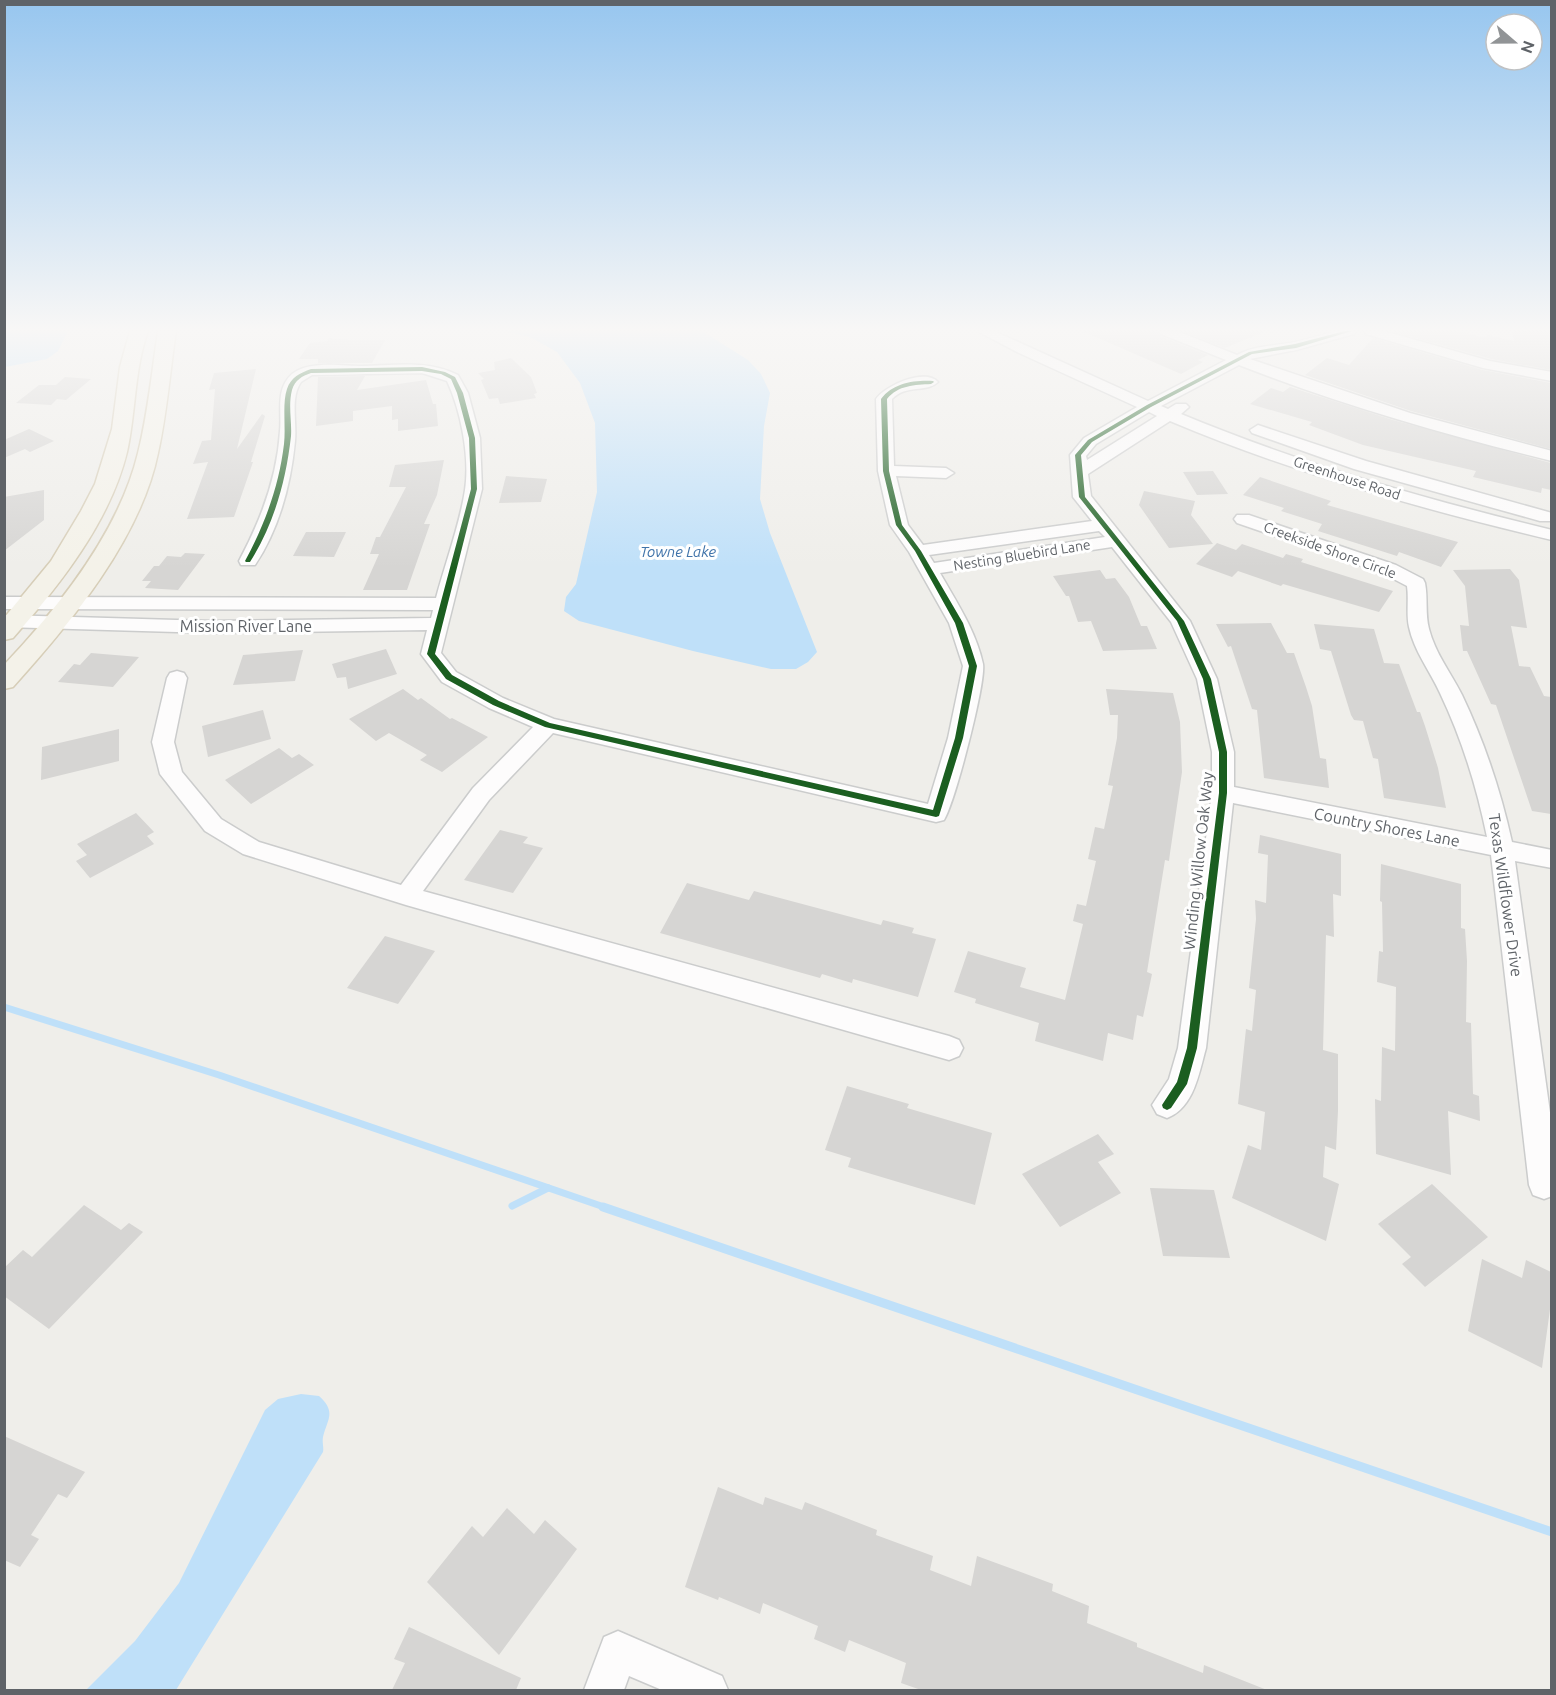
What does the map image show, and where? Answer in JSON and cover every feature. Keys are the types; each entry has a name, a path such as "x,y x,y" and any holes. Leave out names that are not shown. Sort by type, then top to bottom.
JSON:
{"main road":[{"path":"12,616 71,548 111,468 122,430 124,410"},
{"path":"4,681 39,644 88,580 105,552 142,472 155,410"}],"street":[{"path":"248,561 266,530 282,483 289,432 289,410"},
{"path":"465,410 472,438 474,489 431,654 449,677 496,703 548,725 936,814 960,738 973,666 959,622 923,560 899,525 886,471 884,410"},
{"path":"1078,473 1078,455 1090,441 1142,410"},
{"name":"Greenhouse Road","path":"1160,410 1314,470 1453,512 1551,535"},
{"path":"1078,473 1180,410"},
{"path":"1380,410 1551,456"},
{"name":"Greenhouse Road","path":"1241,424 1360,465 1551,518"},
{"path":"886,471 946,473"},
{"name":"Winding Willow Oak Way","path":"1078,473 1082,497 1180,621 1207,679 1223,752 1223,793 1192,1048 1182,1084 1167,1105"},
{"name":"Creekside Shore Circle","path":"1244,519 1389,569 1416,583"},
{"name":"Nesting Bluebird Lane","path":"923,560 1110,533"},
{"name":"Texas Wildflower Drive","path":"1416,583 1419,599 1417,609 1419,628 1475,749 1492,802 1502,850 1544,1185"},
{"name":"Mission River Lane","path":"12,616 70,604 443,603"},
{"name":"Mission River Lane","path":"12,616 53,623 212,627 438,624"},
{"path":"177,678 163,742 171,774 213,825 251,848 406,896 949,1048"},
{"path":"406,896 481,794 548,725"},
{"name":"Country Shores Lane","path":"1223,793 1551,859"},
{"path":"604,1690 618,1651 708,1690"}],"water":[{"name":"Towne Lake","path":"590,410 767,410 760,499 770,533 817,652 808,662 796,669 771,669 579,621 564,611 566,597 576,584 597,492 595,423"},
{"path":"301,1394 319,1396 328,1407 329,1416 323,1437 323,1452 176,1690 86,1690 135,1641 179,1583 265,1410 278,1399"}],"building":[{"path":"213,410 246,410 237,449 262,414 265,416 251,462 253,462 234,517 187,519 208,462 193,464 202,441 211,440"},
{"path":"317,410 360,410 353,411 353,421 316,426"},
{"path":"392,410 437,410 438,426 398,431 398,419 392,420"},
{"path":"1271,410 1362,410 1551,463 1551,490 1542,488 1541,493 1473,477 1476,471 1363,445 1309,425 1312,422"},
{"path":"1408,410 1551,410 1551,449"},
{"path":"29,429 54,441 30,452 25,449 4,458 4,440"},
{"path":"444,460 437,495 424,524 430,524 407,590 363,590 379,554 370,554 376,537 380,537 406,487 389,487 395,465"},
{"path":"1213,471 1228,494 1197,495 1183,472"},
{"path":"506,476 547,479 541,502 499,503"},
{"path":"1260,477 1331,501 1327,505 1458,542 1441,567 1399,552 1397,556 1318,531 1322,524 1281,511 1284,508 1243,495"},
{"path":"44,490 44,520 4,551 4,497"},
{"path":"1144,491 1195,501 1191,515 1213,544 1169,548 1139,505"},
{"path":"306,532 346,532 334,557 293,556"},
{"path":"1217,543 1236,550 1242,544 1283,558 1286,554 1303,559 1301,562 1393,591 1379,612 1283,584 1281,586 1238,571 1232,577 1196,564"},
{"path":"185,553 205,554 178,590 145,588 151,581 142,581 154,566 159,566 167,556 181,557"},
{"path":"1510,569 1519,580 1527,628 1511,626 1519,666 1530,667 1544,696 1551,697 1551,814 1532,811 1496,705 1491,704 1467,651 1463,651 1460,625 1469,626 1465,586 1453,570"},
{"path":"1100,570 1106,579 1115,578 1129,597 1141,626 1147,626 1157,649 1103,651 1091,621 1078,622 1069,596 1066,596 1053,576"},
{"path":"1271,623 1287,653 1294,653 1306,687 1312,706 1320,758 1326,759 1329,788 1264,778 1257,710 1252,709 1231,646 1228,647 1216,624"},
{"path":"1314,624 1374,629 1384,663 1399,664 1417,712 1420,712 1438,768 1446,808 1384,798 1378,759 1373,758 1363,721 1354,720 1351,715 1331,651 1320,649"},
{"path":"386,649 397,674 348,689 346,677 337,678 332,664"},
{"path":"303,650 295,681 233,685 243,655"},
{"path":"91,653 139,657 113,687 58,682 74,664 80,665"},
{"path":"403,689 418,700 421,698 450,719 488,737 442,772 420,760 427,755 389,733 376,741 349,719"},
{"path":"1106,689 1173,693 1180,722 1182,772 1169,861 1165,860 1147,972 1152,974 1143,1017 1137,1015 1133,1040 1108,1033 1103,1061 1035,1041 1039,1023 975,1003 976,999 954,992 968,951 1026,968 1020,987 1065,1000 1083,924 1073,921 1077,904 1086,906 1096,861 1088,859 1095,827 1104,829 1113,786 1108,785 1117,738 1118,715 1110,715"},
{"path":"263,710 271,739 208,757 202,726"},
{"path":"119,729 119,761 41,780 42,747"},
{"path":"279,748 292,758 299,754 314,765 251,804 225,780"},
{"path":"136,813 154,832 147,836 154,844 90,878 76,861 87,855 77,844"},
{"path":"500,830 528,837 523,843 543,848 513,893 464,880"},
{"path":"1260,835 1341,854 1341,896 1333,894 1334,937 1326,935 1323,1050 1338,1054 1338,1111 1336,1150 1325,1146 1323,1177 1339,1184 1326,1241 1232,1198 1248,1145 1261,1150 1265,1112 1238,1104 1246,1029 1252,1031 1256,990 1249,988 1256,919 1255,900 1266,903 1268,855 1258,853"},
{"path":"1381,864 1461,884 1461,928 1465,929 1467,961 1466,1022 1471,1023 1473,1094 1479,1096 1480,1121 1448,1111 1451,1175 1376,1154 1375,1099 1381,1101 1382,1047 1395,1051 1396,987 1377,982 1379,951 1383,952 1382,902 1380,901"},
{"path":"687,883 749,900 754,891 881,925 883,920 914,928 912,933 936,939 918,997 853,979 852,983 822,974 820,978 660,933"},
{"path":"385,936 435,951 398,1004 347,988"},
{"path":"847,1086 909,1104 907,1108 992,1133 975,1205 848,1167 851,1158 825,1150"},
{"path":"1098,1134 1114,1154 1098,1162 1121,1193 1060,1227 1022,1174"},
{"path":"1432,1184 1488,1237 1425,1287 1402,1264 1411,1257 1378,1224"},
{"path":"1150,1188 1214,1190 1230,1258 1163,1256"},
{"path":"84,1205 121,1230 129,1223 143,1232 49,1329 4,1296 4,1268 23,1250 32,1257"},
{"path":"1482,1259 1522,1278 1526,1260 1551,1272 1551,1302 1542,1368 1468,1331"},
{"path":"4,1436 85,1472 67,1498 58,1494 31,1535 39,1539 20,1567 4,1560"},
{"path":"718,1487 763,1505 765,1497 802,1510 805,1502 877,1530 876,1535 933,1556 930,1570 971,1586 977,1556 1053,1584 1052,1591 1089,1606 1087,1623 1137,1643 1137,1647 1203,1673 1204,1665 1267,1690 921,1690 901,1683 906,1663 849,1640 845,1652 814,1639 818,1626 763,1603 760,1614 719,1597 718,1600 685,1587"},
{"path":"507,1508 534,1534 545,1520 577,1549 499,1655 427,1582 472,1526 483,1537"},
{"path":"409,1627 521,1678 516,1690 392,1690 405,1663 394,1659"}],"waterway":[{"path":"4,1007 219,1075 607,1208"},
{"path":"512,1206 548,1188"},
{"path":"603,1207 1552,1532"}],"cycle path":[{"path":"248,561 276,500 286,452 288,410"},
{"path":"465,410 472,438 474,489 431,654 449,677 496,703 548,725 936,814 959,738 973,666 959,623 918,551 899,525 886,471 884,410"},
{"path":"1142,410 1090,441 1078,455 1082,497 1180,621 1207,679 1223,752 1223,793 1192,1048 1182,1084 1167,1105"}]}
